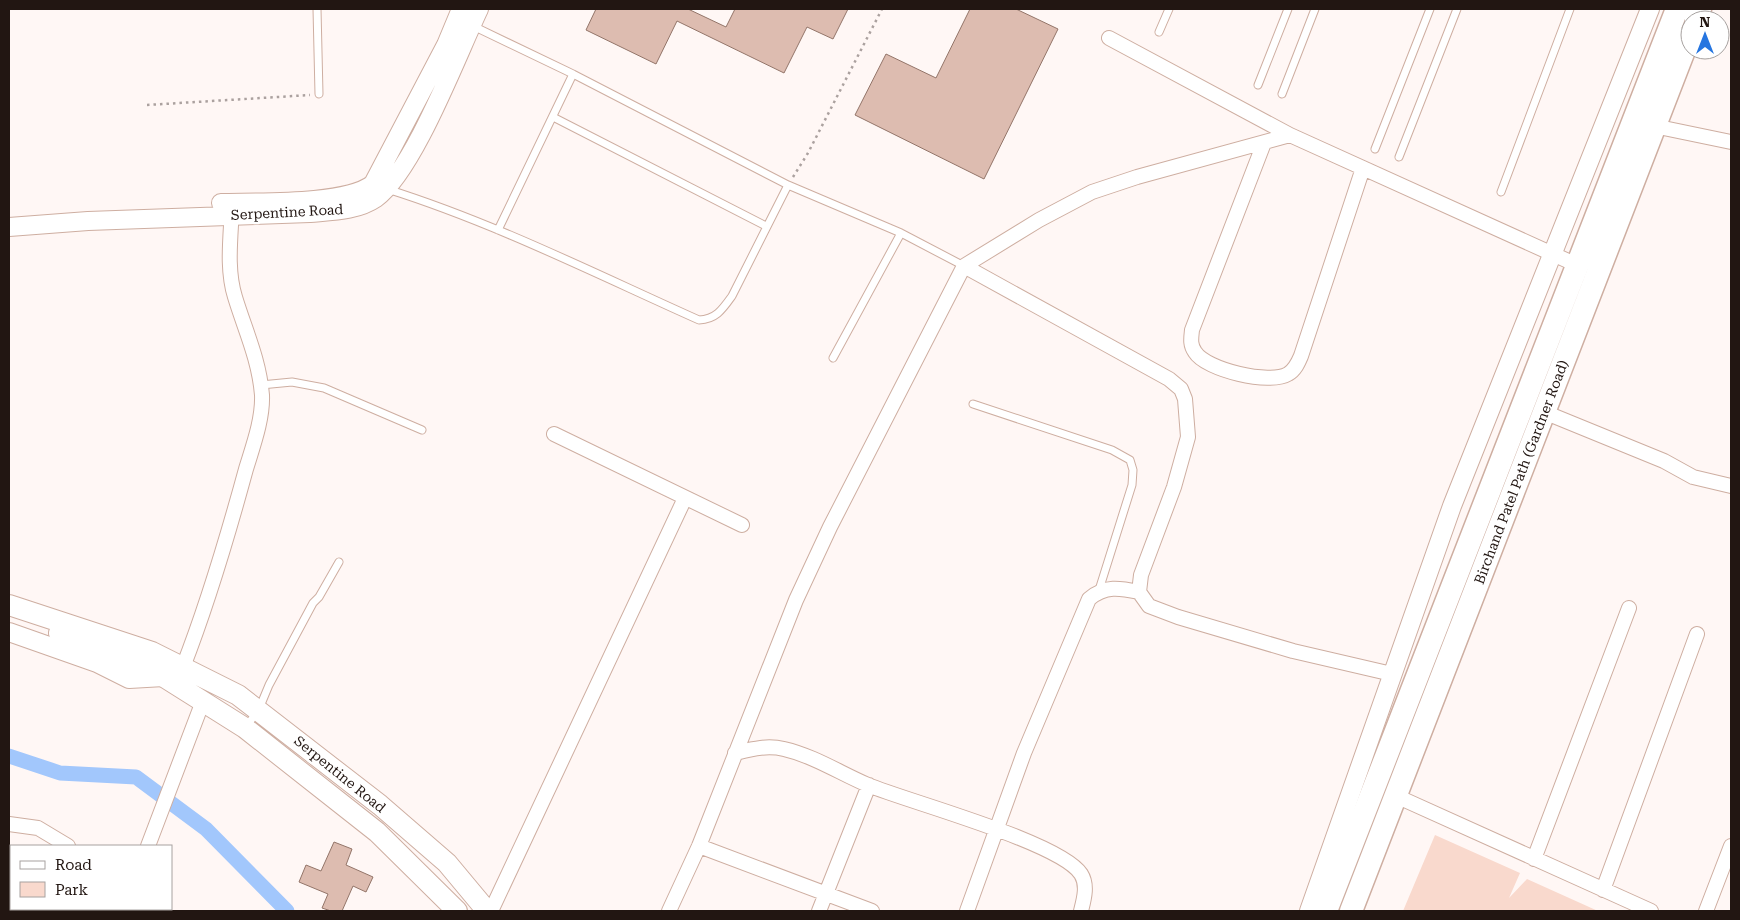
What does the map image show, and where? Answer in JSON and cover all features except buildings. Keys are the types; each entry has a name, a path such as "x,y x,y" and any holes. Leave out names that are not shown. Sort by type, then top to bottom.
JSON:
{"main road":[{"name":"Birchand Patel Path (Gardner Road)","path":"1326,911 1677,9"},
{"name":"Birchand Patel Path (Gardner Road)","path":"1352,910 1681,60"},
{"path":"9,605 142,649 202,700 246,728 364,821 457,911"},
{"path":"9,614 167,670"},
{"name":"Serpentine Road","path":"167,670 238,694 259,709 380,805 447,864 486,911"},
{"path":"302,772 315,754"},
{"path":"364,821 380,805"}],"street":[{"name":"Serpentine Road","path":"9,227 232,209 346,209 368,195 386,188 398,174 421,133 463,18 479,9"},
{"path":"1309,911 1452,506 1650,9"},
{"path":"368,195 446,45 463,18"},
{"path":"1109,38 1290,135 1577,265"},
{"path":"1634,122 1731,142"},
{"path":"669,911 699,846 735,752 804,584 964,266 1039,220 1092,192 1137,177 1290,135"},
{"path":"1264,143 1191,336 1190,342 1195,353 1206,364 1219,368 1264,377 1278,377 1288,374 1295,367 1301,356 1363,168"},
{"path":"9,215 232,209 230,271 234,296 258,365 262,398 259,420 251,451 201,621 167,670 129,679 97,663 9,632"},
{"path":"964,266 1169,379 1181,389 1188,420 1186,444 1174,487 1145,560 1139,592"},
{"path":"1544,412 1664,461 1693,476 1731,486"},
{"path":"554,434 742,525"},
{"path":"491,911 685,498"},
{"path":"967,911 998,830 1024,753 1071,638 1089,599 1099,590 1118,587 1139,592 1149,606 1178,617 1293,651 1392,674 1415,682"},
{"path":"1534,859 1629,608"},
{"path":"1603,890 1696,634"},
{"path":"148,845 202,700"},
{"path":"735,752 766,746 781,748 821,762 869,785 998,830 1065,860 1080,874 1085,886 1081,911"},
{"path":"819,911 869,785"},
{"path":"1396,796 1652,911"},
{"path":"9,824 38,828 66,845"},
{"path":"699,846 872,911"},
{"path":"1706,911 1731,846"}],"lane":[{"path":"317,9 319,94"},
{"path":"1159,32 1169,9"},
{"path":"1258,85 1288,9"},
{"path":"1282,94 1315,9"},
{"path":"1375,150 1430,9"},
{"path":"1399,157 1457,9"},
{"path":"1500,192 1570,9"},
{"path":"463,18 788,185 901,233 964,266"},
{"path":"498,230 573,74"},
{"path":"552,117 766,226"},
{"path":"386,188 498,230 581,265 699,320 709,320 720,313 732,296 788,185"},
{"path":"833,358 901,233"},
{"path":"261,385 292,382 324,388 422,430"},
{"path":"973,404 1112,450 1130,460 1133,470 1132,485 1099,590"},
{"path":"246,728 259,709 269,685 313,603 319,597 339,562"}],"path":[{"path":"788,185 808,153 882,9"},
{"path":"147,105 319,94"}],"green space":[{"path":"1435,835 1520,873 1509,898 1527,879 1598,911 1403,911"}],"waterway":[{"path":"9,756 60,773 136,777 206,829 287,911"}]}
